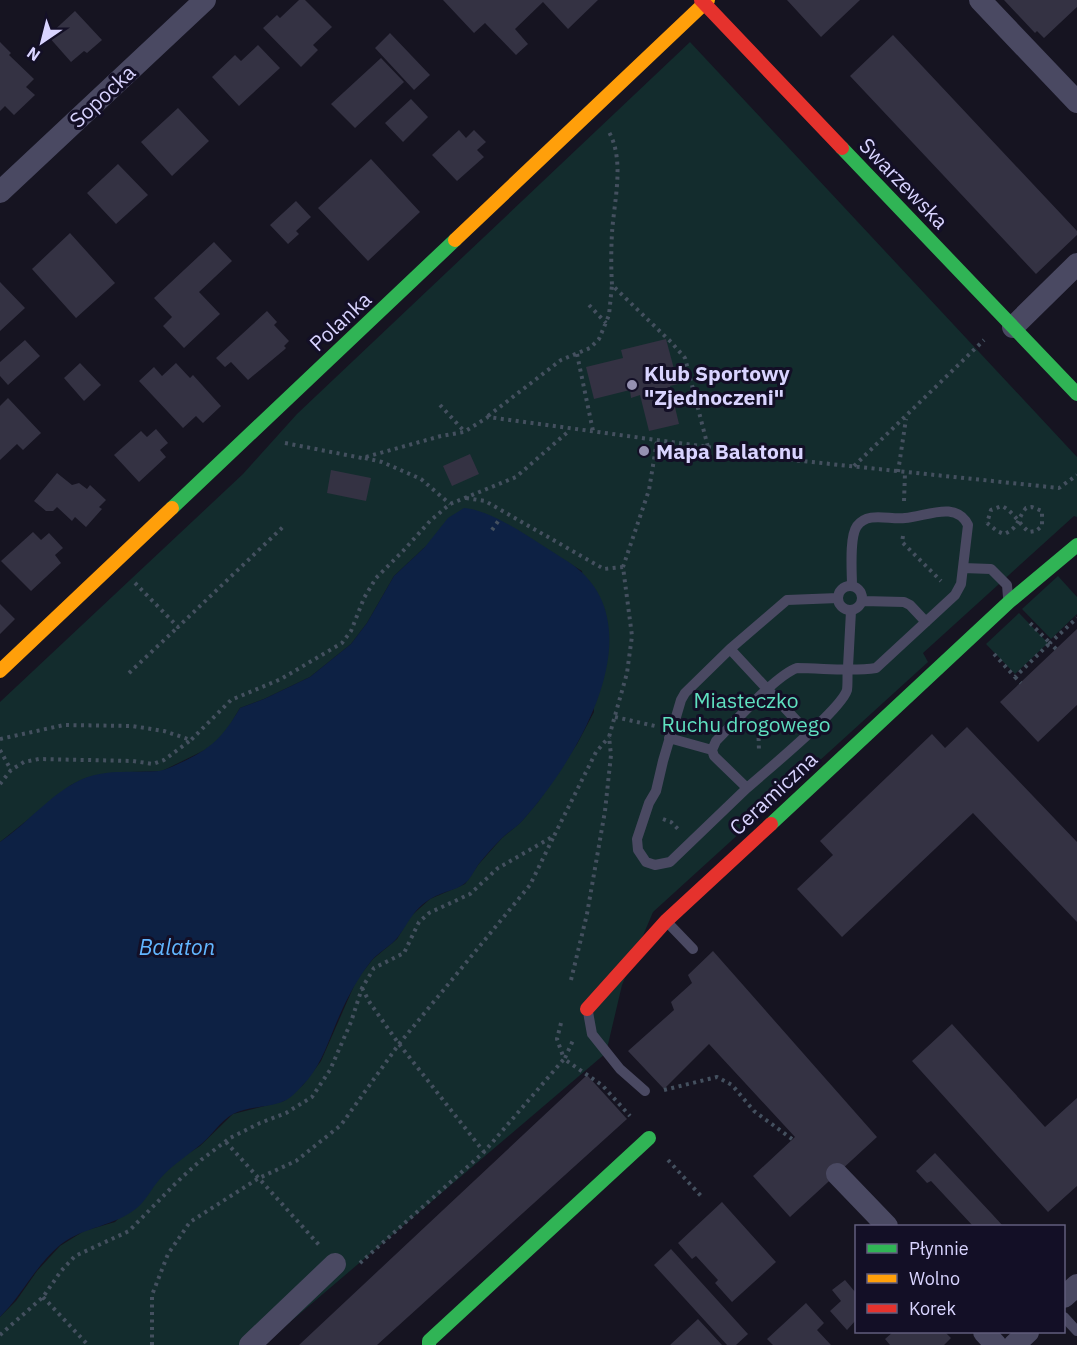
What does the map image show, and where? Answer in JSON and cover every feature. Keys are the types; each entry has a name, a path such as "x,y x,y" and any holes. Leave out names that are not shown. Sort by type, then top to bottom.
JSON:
{"street":[{"name":"Sopocka","path":"0,192 204,0"},
{"path":"980,0 1077,102"},
{"name":"Polanka","path":"0,671 704,1"},
{"name":"Swarzewska","path":"704,1 1077,394"},
{"path":"1012,327 1077,264"},
{"name":"Ceramiczna","path":"587,1009 666,921 1009,602 1077,545"},
{"path":"429,1345 429,1341 649,1138"},
{"path":"837,1174 885,1225"},
{"path":"250,1345 335,1264"},
{"path":"985,1333 996,1345"},
{"path":"1014,1345 1027,1333"}],"lane":[{"path":"747,788 714,756 712,750 716,741 788,672 797,668 876,668 955,595 961,584 968,525 965,518 960,514 936,511 903,519 875,517 865,519 855,529 852,586"},
{"path":"963,568 991,569 1007,585 1009,602"},
{"path":"852,586 859,590 863,601 859,608 851,611 840,606 838,598 841,590 852,586"},
{"path":"838,598 787,600 730,649 685,693 669,738 656,791 645,812 638,839 638,850 646,862 655,865 670,862 841,701 846,692 851,611"},
{"path":"863,601 904,602 910,605 926,622"},
{"path":"730,649 808,734"},
{"path":"669,738 712,750"},
{"path":"666,921 693,949"},
{"path":"587,1009 592,1034 620,1069 645,1091"},
{"path":"1065,1318 1077,1331"}],"path":[{"path":"362,458 441,436 464,432 488,417 561,360 590,348 598,339 609,315 617,164 614,142 595,107"},
{"path":"612,285 671,342 684,358 708,447"},
{"path":"589,305 606,323"},
{"path":"854,467 978,346"},
{"path":"577,354 593,431"},
{"path":"440,405 464,432"},
{"path":"488,417 636,436 783,459 1059,488 1077,475"},
{"path":"898,472 906,418"},
{"path":"0,784 11,770 24,762 39,759 132,761 153,764 164,760 191,740 231,700 282,679 342,644 351,631 364,598 376,578 430,521 450,504 516,477 571,429"},
{"path":"254,431 273,440 382,462 421,479 450,504"},
{"path":"571,981 587,914 605,811 611,754 609,737 627,673 632,636 623,567 649,490 657,441"},
{"path":"465,498 485,501 604,569 623,567"},
{"path":"968,525 987,523 1004,534 1013,531 1018,522 1026,508 1032,507 1042,511 1042,526 1036,531 1029,532 1018,522 1009,509 1002,506 992,510 987,523"},
{"path":"492,531 499,520"},
{"path":"129,673 285,525"},
{"path":"131,579 178,627"},
{"path":"1009,602 1056,649"},
{"path":"1015,677 1077,618"},
{"path":"975,634 1021,682"},
{"path":"746,711 759,724 759,760 769,769"},
{"path":"0,739 64,725 132,726 164,730 191,740"},
{"path":"152,1345 152,1295 168,1254 190,1222 259,1178 296,1161 341,1125 399,1044 530,885 596,752 609,737"},
{"path":"0,750 11,770"},
{"path":"645,812 671,822 691,842"},
{"path":"0,1335 43,1297 68,1262 75,1256 129,1231 177,1182 226,1142 260,1123 286,1113 312,1096 330,1070 362,988 374,968 404,952 419,922 429,913 470,894 498,868 554,836"},
{"path":"362,988 399,1044 484,1152"},
{"path":"561,1020 557,1039 564,1059 602,1085 631,1117"},
{"path":"226,1142 346,1276 484,1152 564,1059"},
{"path":"645,1091 672,1089 717,1077 732,1084 754,1111 792,1139"},
{"path":"43,1297 88,1345"}],"green space":[{"name":"Miasteczko Ruchu drogowego","path":"690,42 1077,457 1077,517 1074,516 923,653 928,662 653,912 622,985 606,1053 263,1345 0,1345 0,1317 16,1301 37,1271 60,1246 84,1231 115,1222 178,1160 200,1146 233,1114 284,1101 303,1085 321,1061 357,979 373,959 397,939 410,917 430,899 465,884 502,838 521,822 538,802 577,744 594,712 582,571 495,518 425,547 394,576 367,623 351,644 310,677 240,708 227,730 211,747 162,771 131,772 86,778 71,785 0,842 0,702 243,474 297,414"},
{"path":"1058,576 1077,597 1077,614 1051,639 1022,609"},
{"path":"1019,613 1048,643 1015,674 986,644"}],"water":[{"name":"Balaton","path":"464,508 476,510 503,521 567,561 594,587 607,618 609,653 600,690 585,728 566,763 523,820 492,848 470,878 457,888 426,902 416,911 395,940 372,960 347,1000 318,1065 296,1092 278,1103 239,1111 228,1117 164,1175 144,1201 129,1214 79,1234 60,1245 0,1317 0,842 74,783 103,773 159,771 172,767 200,753 215,741 228,727 240,708 310,677 351,644 367,623 394,576 425,547 448,518"}],"building":[{"path":"299,0 305,0 332,27 313,45 318,50 301,67 263,28 277,15 280,18"},
{"path":"443,0 598,0 568,29 543,2 515,29 528,44 516,55 485,23 474,33"},
{"path":"787,0 860,0 821,37"},
{"path":"1004,0 1077,0 1077,7 1044,38 1037,31 1035,33"},
{"path":"75,11 102,40 87,53 84,51 71,62 48,36"},
{"path":"390,33 430,75 414,90 375,48"},
{"path":"893,35 1077,231 1077,235 1036,274 850,76"},
{"path":"0,42 11,53 9,55 34,79 26,87 35,95 14,115 5,106 0,111"},
{"path":"258,45 280,68 239,106 212,77 235,55 241,61"},
{"path":"381,58 404,82 355,128 331,104"},
{"path":"411,99 428,117 403,142 385,123"},
{"path":"178,108 209,141 172,176 141,142"},
{"path":"459,130 466,138 474,130 486,142 477,150 484,157 457,181 432,155"},
{"path":"371,159 420,212 368,261 318,208"},
{"path":"118,164 148,195 116,224 87,193"},
{"path":"296,201 311,217 296,231 299,234 288,244 270,225"},
{"path":"70,233 115,283 76,318 32,269"},
{"path":"214,242 232,261 199,292 220,314 184,348 163,326 172,317 154,298"},
{"path":"0,282 25,308 0,331"},
{"path":"267,311 277,322 274,325 289,341 284,346 286,348 284,350 248,380 231,362 225,367 216,358"},
{"name":"Klub Sportowy \"Zjednoczeni\"","path":"666,339 678,384 670,386 679,424 649,431 640,395 631,398 630,390 594,399 586,367 623,358 621,350"},
{"path":"25,340 40,356 8,385 0,376 0,362"},
{"path":"80,363 101,385 84,401 64,378"},
{"path":"176,363 190,378 193,375 221,406 203,423 196,416 183,428 139,381 154,367 162,376"},
{"path":"8,398 41,433 23,450 17,444 0,460 0,406"},
{"path":"156,429 168,443 160,450 166,457 139,482 114,455 141,431 147,437"},
{"path":"470,454 479,474 452,486 443,466"},
{"path":"331,470 371,478 366,501 327,493"},
{"path":"57,473 72,485 79,483 87,489 90,485 106,500 99,507 102,509 86,527 75,517 72,521 57,507 53,511 46,511 34,501"},
{"path":"33,532 41,540 49,533 63,548 55,555 61,563 31,591 1,561"},
{"path":"0,604 15,619 0,634"},
{"path":"1077,629 1077,705 1038,742 1000,702"},
{"path":"967,727 1077,842 1077,922 973,813 842,937 797,889 833,855 820,841 932,734 945,748"},
{"path":"713,951 877,1137 790,1217 753,1176 795,1137 709,1044 664,1089 628,1051 674,1010 671,1002 692,983 688,975"},
{"path":"952,1024 1045,1127 1077,1098 1077,1186 1048,1212 912,1061"},
{"path":"587,1075 627,1119 377,1345 299,1345"},
{"path":"935,1153 1002,1225 972,1225 931,1181 927,1183 916,1171"},
{"path":"722,1202 776,1262 732,1302 715,1283 718,1280 696,1256 692,1259 678,1243"},
{"path":"671,1249 748,1334 736,1345 727,1345 654,1265"},
{"path":"845,1280 855,1292 855,1321 847,1330 830,1311 841,1301 832,1290"},
{"path":"806,1303 824,1323 817,1330 831,1345 773,1345 767,1339"},
{"path":"698,1319 722,1345 670,1345"},
{"path":"892,1333 946,1333 951,1338 944,1345 890,1345 885,1339"}],"traffic: fast":[{"path":"842,148 1077,394"},
{"path":"172,508 455,240"},
{"path":"771,824 1009,602 1077,545"},
{"path":"429,1345 429,1341 649,1138"}],"traffic: slow":[{"path":"455,240 708,0"},
{"path":"0,671 172,508"}],"traffic: jam":[{"path":"701,0 842,148"},
{"path":"587,1009 666,921 771,824"}],"place":[{"name":"Klub Sportowy \"Zjednoczeni\"","path":"632,385"},
{"name":"Mapa Balatonu","path":"644,451"}]}
